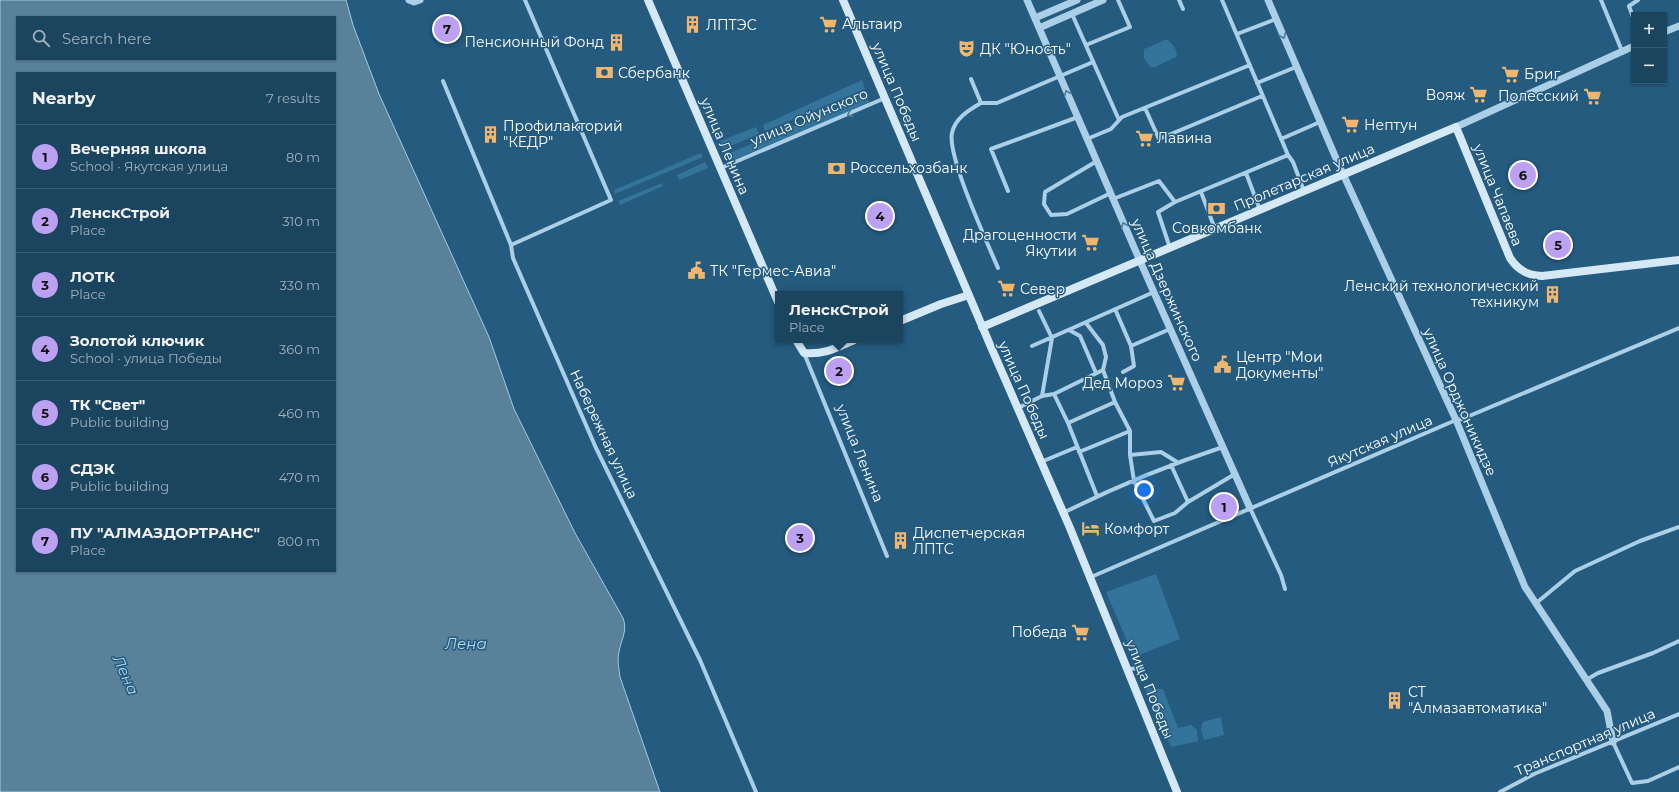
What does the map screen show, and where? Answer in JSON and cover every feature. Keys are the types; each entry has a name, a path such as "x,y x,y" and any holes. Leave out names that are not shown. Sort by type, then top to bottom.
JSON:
{"main road":[{"name":"улица Ленина","path":"648,0 775,295"},
{"name":"улица Победы","path":"843,0 982,327 1091,577 1177,792"},
{"name":"Пролетарская улица","path":"982,327 1456,127"},
{"name":"улица Чапаева","path":"1456,127 1510,258 1520,270 1542,276 1679,260"},
{"path":"903,320 940,304 969,295"},
{"name":"улица Ленина","path":"798,343 804,352"},
{"path":"804,352 819,354 846,343"}],"street":[{"path":"409,0 414,2 420,0"},
{"path":"511,245 611,200 525,0"},
{"name":"улица Дзержинского","path":"1027,0 1170,329 1281,575 1284,589"},
{"path":"1035,18 1068,2 1077,0"},
{"path":"1040,28 1104,0"},
{"path":"1086,45 1130,27 1118,0"},
{"path":"1179,0 1183,9"},
{"path":"1222,0 1281,140 1293,162 1304,192"},
{"name":"улица Орджоникидзе","path":"1268,0 1343,175 1456,420 1525,587 1535,604 1563,642 1607,711 1613,742 1632,783 1648,781 1679,766"},
{"path":"1601,0 1622,51"},
{"path":"1631,12 1629,6 1638,0"},
{"path":"1072,14 1119,120"},
{"path":"1237,34 1276,19"},
{"path":"1667,31 1679,26"},
{"name":"Пролетарская улица","path":"1456,127 1631,47"},
{"path":"998,268 969,198 951,146 952,132 957,122 967,111 981,103 997,104 1093,62"},
{"path":"1087,139 1111,129 1122,117 1250,65"},
{"path":"1257,83 1296,67"},
{"path":"971,79 981,103"},
{"name":"Набережная улица","path":"443,81 511,245 513,258 566,380 612,480 630,514 700,660 756,792"},
{"path":"1145,108 1159,139 1262,96"},
{"name":"улица Ойунского","path":"721,168 885,98"},
{"path":"1008,191 991,149 1078,117"},
{"path":"1281,140 1320,122"},
{"path":"1170,248 1158,212 1176,202 1288,155"},
{"path":"1097,161 1045,192 1044,204 1051,215 1067,214 1112,196 1159,181 1176,202"},
{"path":"1246,173 1260,210"},
{"path":"1201,192 1215,229"},
{"path":"1032,346 1154,292"},
{"path":"1115,309 1132,346 1134,366 1123,372"},
{"path":"1040,311 1052,338 1042,396"},
{"path":"1086,323 1103,345 1106,358 1104,370 1115,402 1130,431 1130,454 1134,481 1154,521 1175,513 1188,502 1235,474"},
{"name":"Якутская улица","path":"1091,577 1456,420 1462,419 1679,328"},
{"path":"1132,346 1170,329"},
{"path":"1069,330 1080,336 1096,374"},
{"name":"улица Ленина","path":"804,352 887,556"},
{"path":"1017,408 1042,396 1054,394 1104,370"},
{"path":"1054,394 1068,423 1097,496"},
{"path":"1068,423 1115,402"},
{"path":"1079,452 1130,431"},
{"path":"1041,462 1077,447"},
{"path":"1063,513 1097,496 1177,462 1223,447"},
{"path":"1130,454 1161,452 1177,462"},
{"path":"1170,465 1188,502"},
{"path":"1535,604 1575,571 1640,541 1679,527"},
{"path":"1586,680 1598,673 1653,653 1679,641"},
{"path":"1128,669 1142,668"},
{"name":"Транспортная улица","path":"1500,792 1534,774 1679,714"}],"shaded area":[{"path":"1168,40 1173,45 1177,53 1176,57 1155,67 1150,67 1144,58 1144,49"},
{"path":"862,80 865,89 765,131 763,125"},
{"path":"866,95 870,103 728,162 725,155"},
{"path":"756,127 759,134 723,149 720,141"},
{"path":"701,153 703,157 615,194 614,190"},
{"path":"705,162 708,168 679,180 677,175"},
{"path":"662,183 663,186 620,205 618,201"},
{"path":"1156,574 1180,639 1134,657 1106,592"},
{"path":"1145,688 1163,689 1178,728 1191,725 1197,730 1198,741 1171,747"},
{"path":"1221,717 1224,735 1204,740 1201,730 1203,722"}],"water":[{"name":"Лена","path":"0,0 346,0 353,25 379,94 489,337 514,409 575,533 623,618 625,627 618,658 620,677 660,792 0,792"}],"place":[{"name":"Альтаир","path":"829,24"},
{"name":"ЛПТЭС","path":"693,25"},
{"name":"ПУ \"АЛМАЗДОРТРАНС\"","path":"447,29"},
{"name":"Пенсионный Фонд","path":"617,42"},
{"name":"ДК \"Юность\"","path":"967,49"},
{"name":"Сбербанк","path":"605,73"},
{"name":"Бриг","path":"1511,74"},
{"name":"Вояж","path":"1478,95"},
{"name":"Полесский","path":"1592,96"},
{"name":"Нептун","path":"1351,125"},
{"name":"Профилакторий \"КЕДР\"","path":"490,134"},
{"name":"Лавина","path":"1144,138"},
{"name":"Россельхозбанк","path":"837,168"},
{"name":"СДЭК","path":"1523,175"},
{"name":"Совкомбанк","path":"1217,208"},
{"name":"Золотой ключик","path":"880,216"},
{"name":"Драгоценности Якутии","path":"1090,243"},
{"name":"ТК \"Свет\"","path":"1558,245"},
{"name":"ТК \"Гермес-Авиа\"","path":"697,271"},
{"name":"Север","path":"1007,289"},
{"name":"Ленский технологический техникум","path":"1552,294"},
{"name":"Центр \"Мои Документы\"","path":"1223,365"},
{"name":"ЛенскСтрой","path":"839,371"},
{"name":"Дед Мороз","path":"1176,383"},
{"name":"Вечерняя школа","path":"1224,507"},
{"name":"Комфорт","path":"1091,529"},
{"name":"ЛОТК","path":"800,538"},
{"name":"Диспетчерская ЛПТС","path":"900,541"},
{"name":"Победа","path":"1080,632"},
{"name":"СТ \"Алмазавтоматика\"","path":"1395,700"}]}
